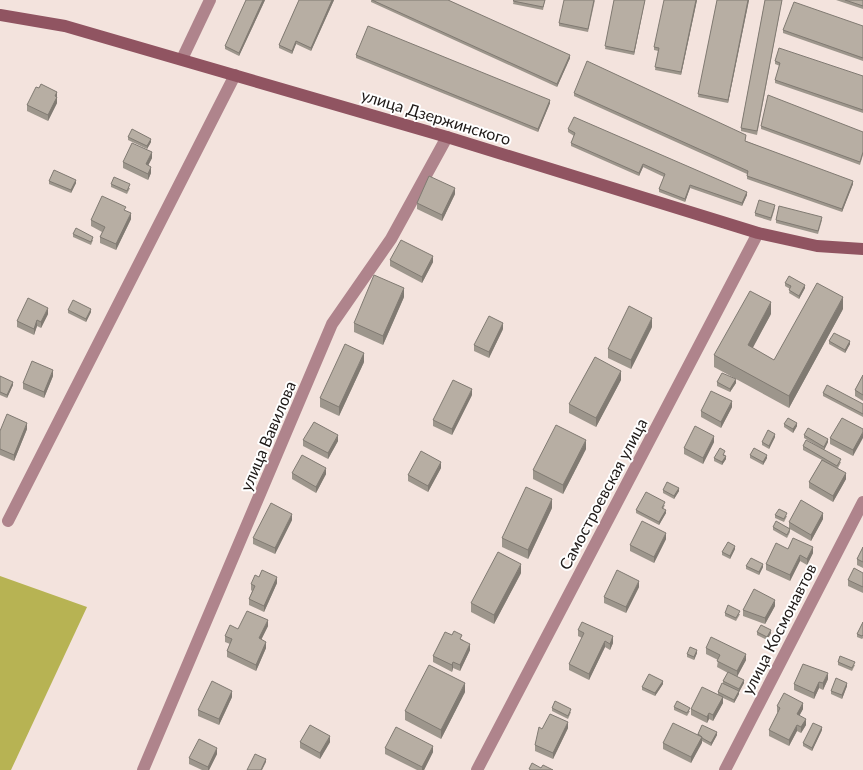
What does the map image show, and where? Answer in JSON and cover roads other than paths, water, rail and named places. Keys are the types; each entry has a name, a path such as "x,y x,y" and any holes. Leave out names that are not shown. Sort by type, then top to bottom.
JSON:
{"street":[{"path":"182,59 210,0"},
{"name":"улица Дзержинского","path":"0,14 65,26 182,59 447,137 758,233 817,246 863,249"},
{"path":"8,521 235,75"},
{"name":"улица Вавилова","path":"145,766 332,324 391,239 447,137"},
{"name":"Самостроевская улица","path":"478,770 758,233"},
{"name":"улица Космонавтов","path":"725,770 863,502"}]}
